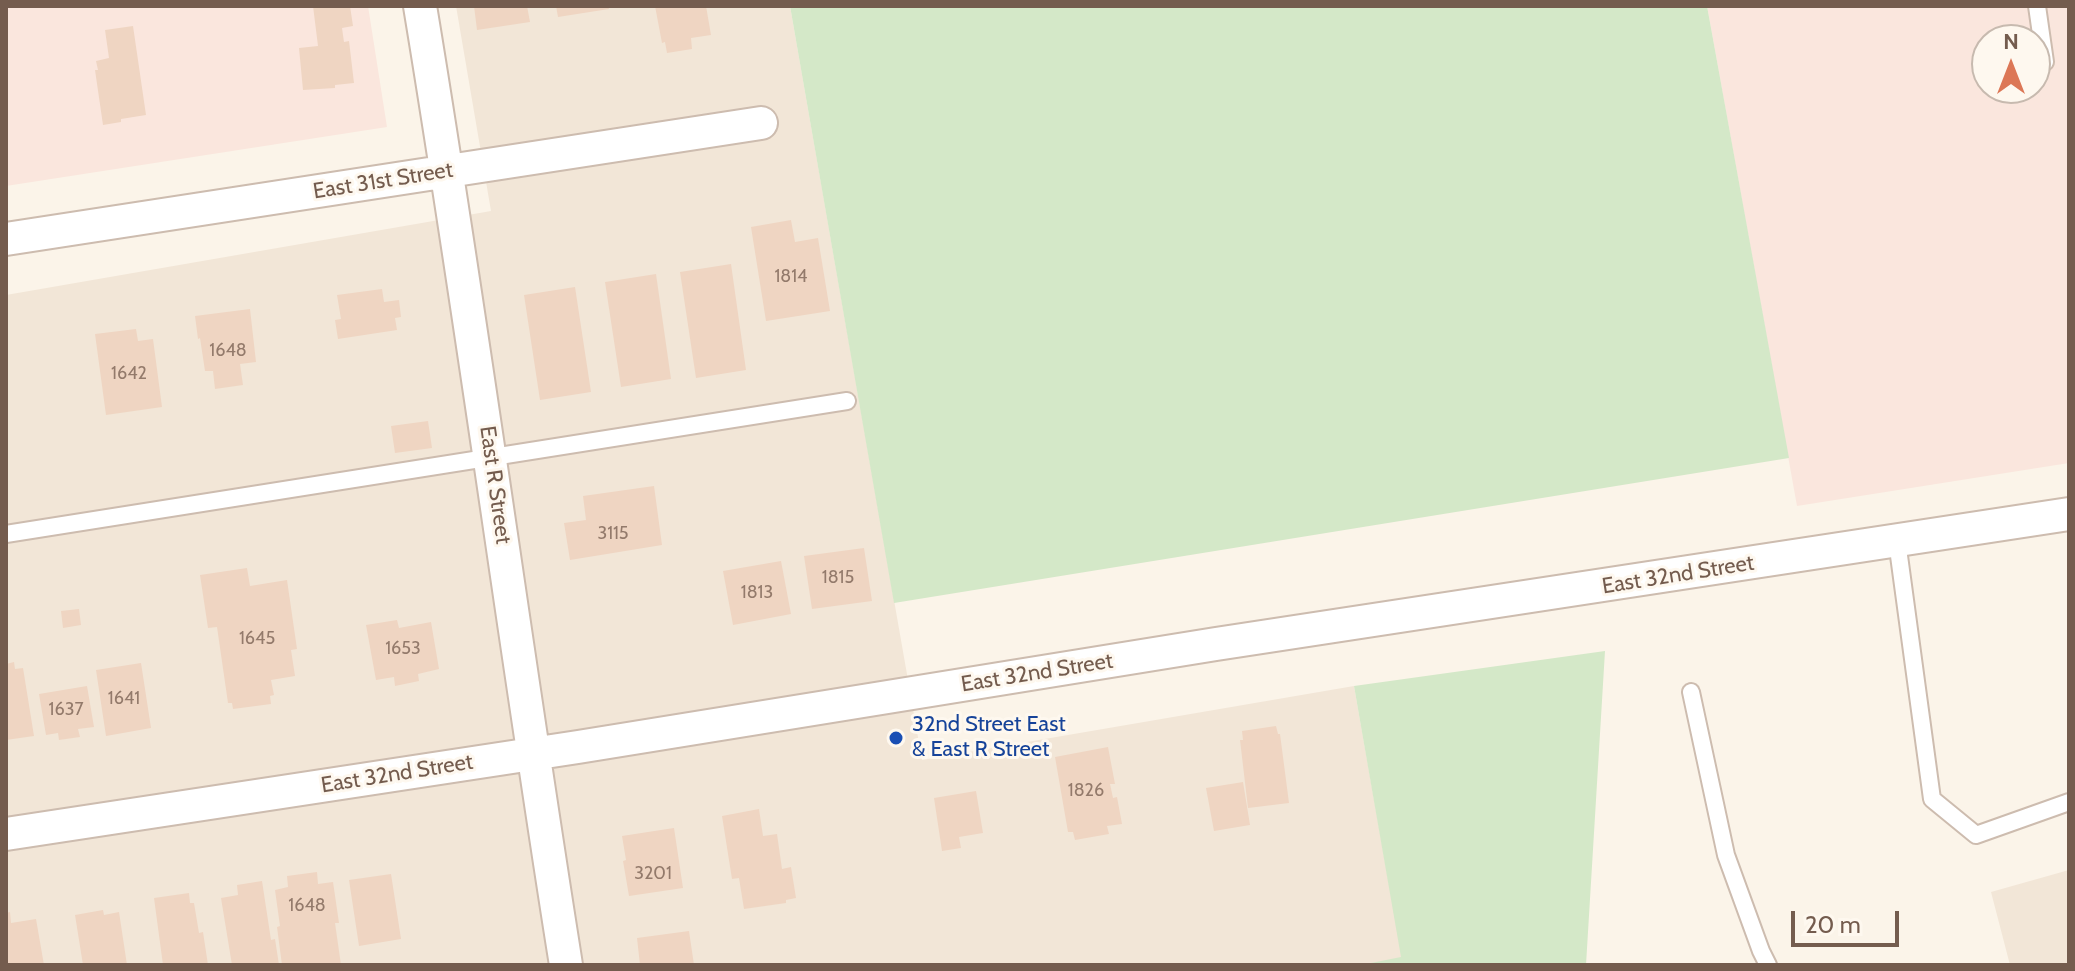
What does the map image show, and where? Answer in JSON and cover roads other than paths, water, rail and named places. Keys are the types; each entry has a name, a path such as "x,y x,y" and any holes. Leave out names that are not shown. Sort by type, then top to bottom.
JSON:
{"street":[{"name":"East R Street","path":"420,6 448,172 532,754 566,965"},
{"name":"East 31st Street","path":"6,239 761,123"},
{"name":"East 32nd Street","path":"6,834 2069,514"}],"lane":[{"path":"6,534 847,401"},
{"path":"1897,541 1932,799 1976,835 2069,802"},
{"path":"1691,692 1726,855 1768,965"}],"place":[{"name":"32nd Street East & East R Street","path":"896,738"}]}
